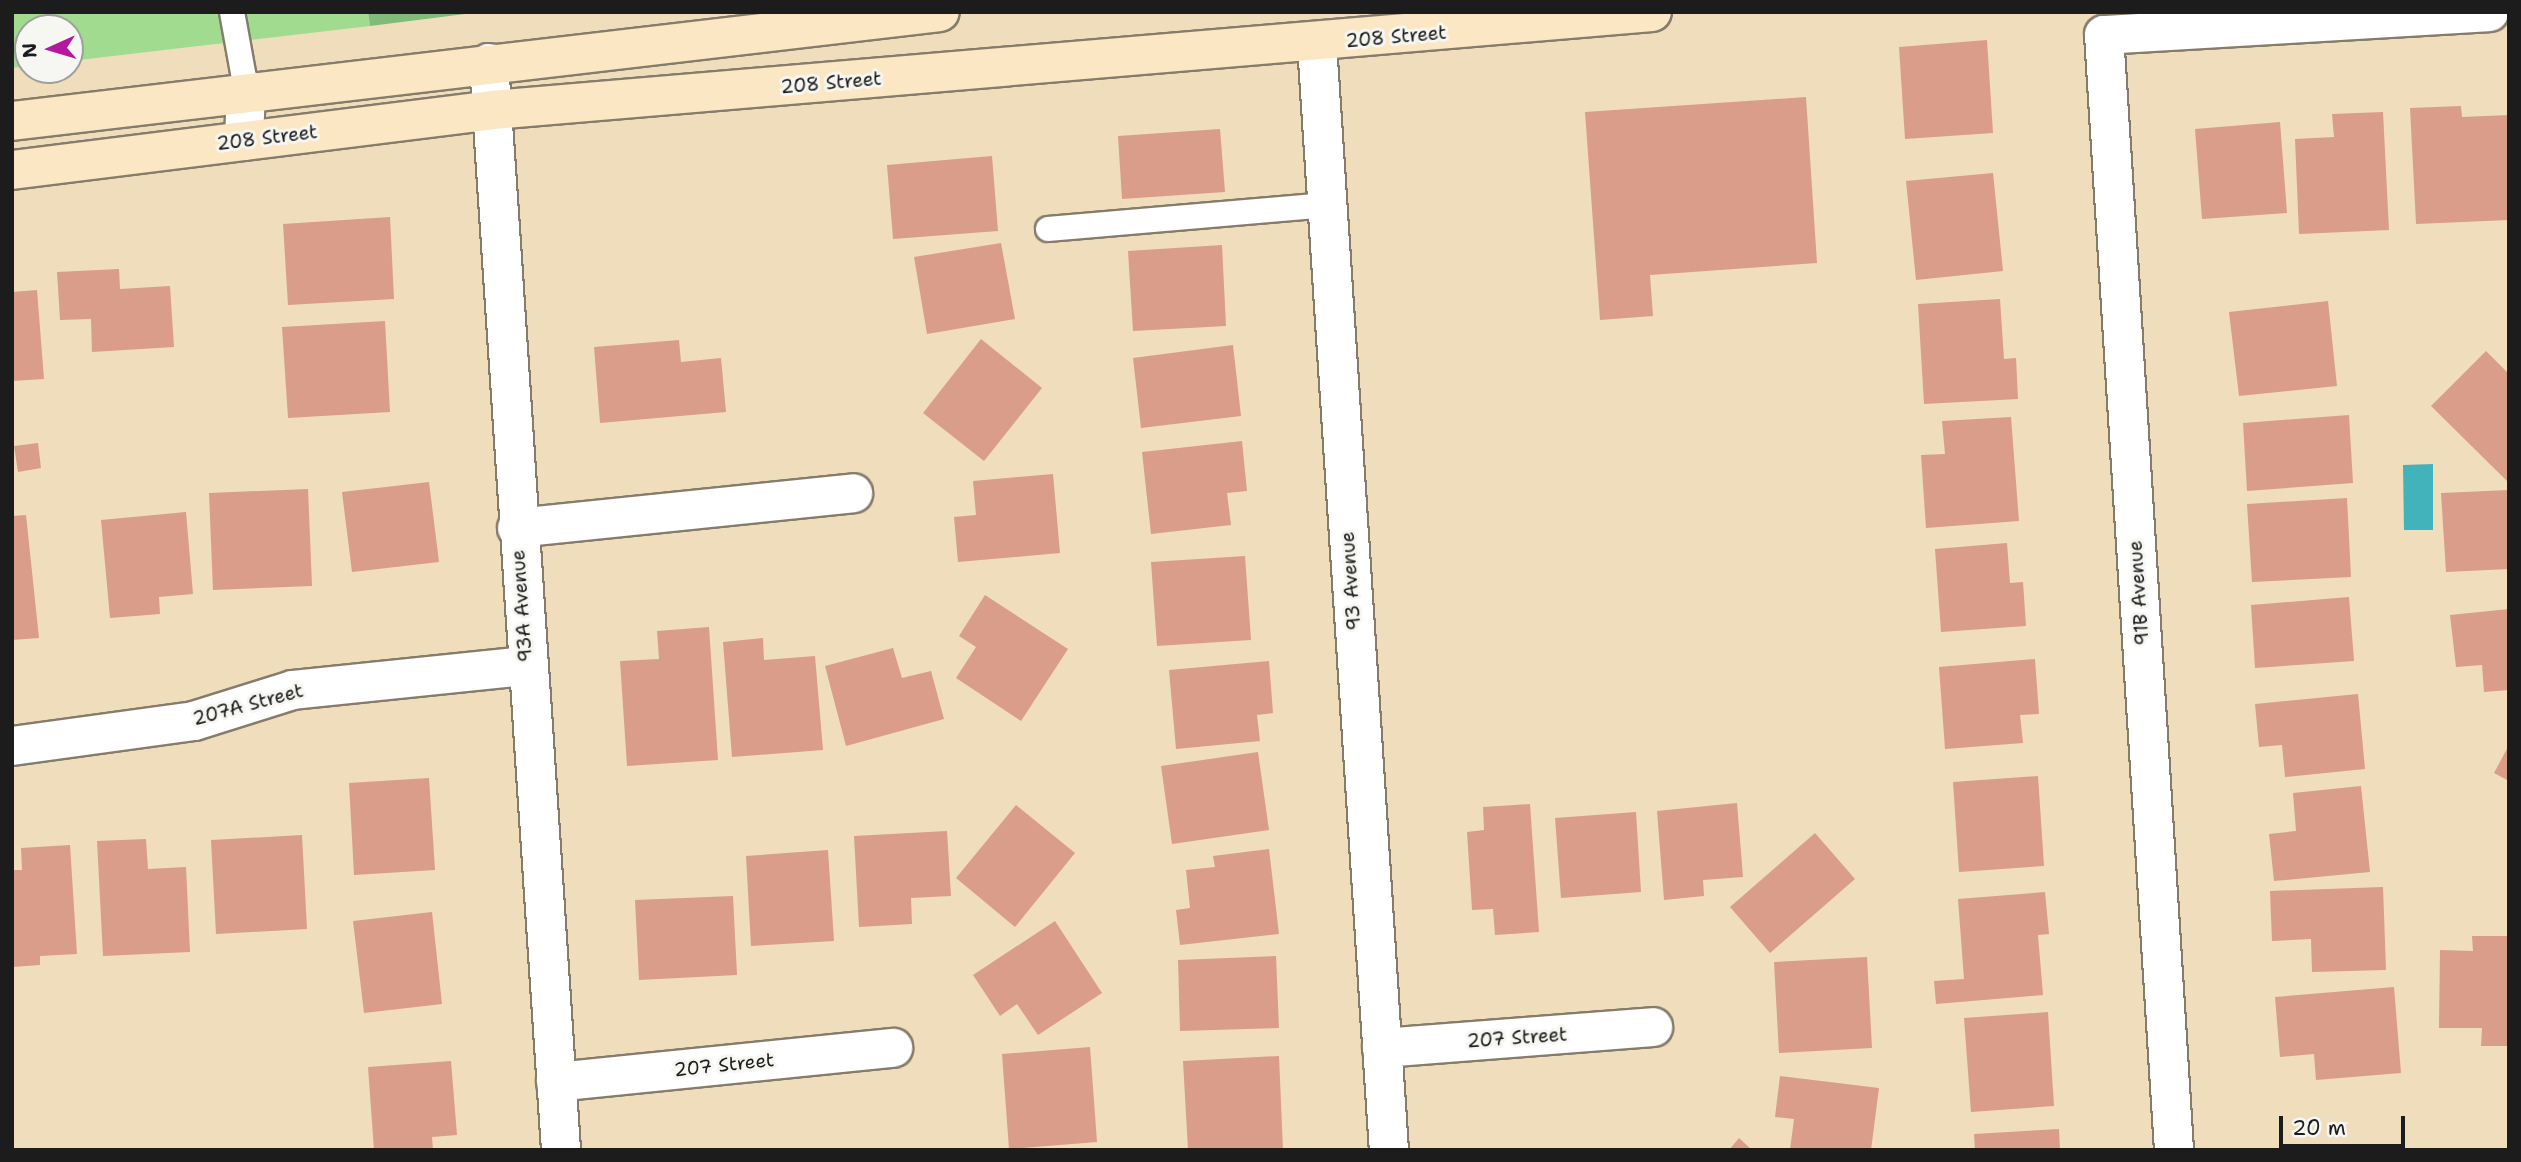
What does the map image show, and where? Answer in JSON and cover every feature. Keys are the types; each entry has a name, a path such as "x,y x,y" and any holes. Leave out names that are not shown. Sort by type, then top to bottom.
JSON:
{"main road":[{"path":"12,121 246,89 940,12"},
{"name":"208 Street","path":"12,170 492,110 1315,28 1652,12"}],"street":[{"name":"91B Avenue","path":"2174,1150 2104,36 2489,12"},
{"name":"93 Avenue","path":"1315,28 1389,1150"},
{"name":"93A Avenue","path":"489,62 517,528 561,1150"},
{"path":"244,141 246,89"},
{"path":"517,528 853,493"},
{"name":"207A Street","path":"12,746 194,721 293,690 527,666"},
{"name":"207 Street","path":"1382,1048 1653,1027"},
{"name":"207 Street","path":"556,1083 893,1048"}],"lane":[{"path":"232,12 246,89"},
{"path":"1048,229 1327,205"}],"green space":[{"path":"12,12 368,12 370,26 84,59 84,14 14,14 12,68"},
{"path":"368,12 481,12 370,26"}],"water":[{"path":"2433,464 2433,530 2404,530 2403,465"}],"building":[{"path":"1987,40 1993,133 1905,139 1899,47"},
{"path":"1806,97 1817,263 1650,275 1653,316 1600,320 1585,112"},
{"path":"2461,106 2462,117 2509,115 2509,220 2416,224 2410,108"},
{"path":"2383,112 2389,230 2299,234 2295,139 2334,137 2332,114"},
{"path":"2280,122 2287,213 2202,219 2195,129"},
{"path":"1220,129 1225,192 1122,199 1118,136"},
{"path":"992,156 998,231 893,239 887,165"},
{"path":"1993,173 2003,271 1916,280 1906,181"},
{"path":"390,217 394,299 288,305 283,224"},
{"path":"1001,243 1015,319 927,334 914,257"},
{"path":"1222,245 1226,326 1133,331 1128,251"},
{"path":"119,269 120,289 170,286 174,347 92,352 91,319 60,320 57,272"},
{"path":"37,290 44,379 12,381 12,292"},
{"path":"2000,299 2004,359 2016,358 2018,399 1924,404 1918,304"},
{"path":"2328,301 2337,386 2239,396 2229,312"},
{"path":"385,321 390,412 288,418 282,327"},
{"path":"981,339 1042,388 984,461 923,413"},
{"path":"679,340 681,362 721,358 726,412 600,423 594,347"},
{"path":"1233,345 1241,416 1141,428 1133,358"},
{"path":"2486,351 2509,374 2509,483 2431,406"},
{"path":"2349,415 2353,483 2247,491 2243,423"},
{"path":"2011,417 2019,521 1926,528 1921,455 1945,454 1942,421"},
{"path":"1242,441 1247,491 1227,493 1231,525 1151,534 1142,452"},
{"path":"38,443 41,468 18,472 14,446"},
{"path":"1053,474 1060,553 958,562 954,517 976,515 973,481"},
{"path":"429,482 439,562 352,572 342,492"},
{"path":"308,489 312,586 213,590 209,493"},
{"path":"2509,490 2509,569 2446,572 2441,493"},
{"path":"2347,498 2351,577 2252,582 2247,504"},
{"path":"186,512 193,594 159,597 160,614 110,618 101,520"},
{"path":"26,515 39,638 12,640 12,516"},
{"path":"2007,543 2010,583 2023,582 2026,626 1941,632 1935,549"},
{"path":"1245,556 1251,640 1157,646 1151,562"},
{"path":"985,595 1068,649 1021,721 956,678 976,647 959,636"},
{"path":"2349,597 2354,661 2255,668 2251,605"},
{"path":"2509,609 2509,690 2484,692 2482,665 2456,667 2450,615"},
{"path":"709,627 718,760 627,766 620,661 659,659 657,631"},
{"path":"763,638 764,660 815,656 823,750 732,757 723,642"},
{"path":"893,648 902,678 931,671 944,719 846,746 825,666"},
{"path":"2035,659 2039,714 2020,715 2023,743 1945,749 1939,667"},
{"path":"1269,661 1273,713 1257,715 1260,741 1176,749 1169,670"},
{"path":"2358,694 2365,769 2285,777 2282,745 2259,747 2255,704"},
{"path":"2509,745 2509,781 2494,773"},
{"path":"1258,752 1269,830 1172,844 1161,766"},
{"path":"2038,776 2044,866 1959,872 1953,782"},
{"path":"429,778 435,870 354,875 349,783"},
{"path":"2361,786 2370,872 2274,881 2269,834 2296,831 2293,793"},
{"path":"1737,803 1743,877 1703,880 1704,896 1664,900 1657,811"},
{"path":"1530,804 1539,932 1495,935 1493,909 1472,910 1467,832 1484,830 1483,807"},
{"path":"1016,805 1075,853 1015,927 956,878"},
{"path":"1636,812 1641,892 1561,898 1555,818"},
{"path":"947,831 951,896 911,898 912,924 859,927 854,836"},
{"path":"1815,833 1855,879 1770,953 1730,907"},
{"path":"302,835 307,929 216,934 211,840"},
{"path":"146,839 148,869 186,867 190,952 103,956 97,841"},
{"path":"70,845 77,954 40,956 40,965 12,967 12,870 22,870 21,848"},
{"path":"1269,849 1279,934 1180,945 1176,910 1190,908 1186,870 1215,867 1213,856"},
{"path":"828,850 834,941 751,946 746,856"},
{"path":"2383,887 2386,970 2312,972 2311,939 2272,941 2270,891"},
{"path":"2045,892 2049,934 2038,935 2043,995 1936,1004 1934,981 1964,979 1958,899"},
{"path":"733,896 737,975 639,980 635,900"},
{"path":"432,912 442,1004 364,1013 353,921"},
{"path":"1055,921 1102,993 1038,1035 1017,1004 1000,1016 973,975"},
{"path":"2472,936 2509,936 2509,1046 2481,1046 2482,1028 2439,1028 2440,950 2473,951"},
{"path":"1276,956 1279,1028 1180,1031 1178,960"},
{"path":"1867,957 1872,1048 1779,1053 1774,962"},
{"path":"2394,987 2401,1073 2316,1080 2314,1054 2280,1057 2275,997"},
{"path":"2048,1012 2054,1106 1971,1112 1964,1018"},
{"path":"1090,1047 1097,1142 1009,1149 1002,1054"},
{"path":"1279,1056 1283,1150 1188,1150 1183,1061"},
{"path":"451,1061 457,1135 432,1137 433,1150 374,1150 368,1067"},
{"path":"1780,1076 1879,1088 1871,1150 1790,1150 1794,1119 1775,1117"},
{"path":"2059,1129 2060,1150 1975,1150 1974,1134"},
{"path":"1739,1138 1752,1150 1729,1150"}]}
